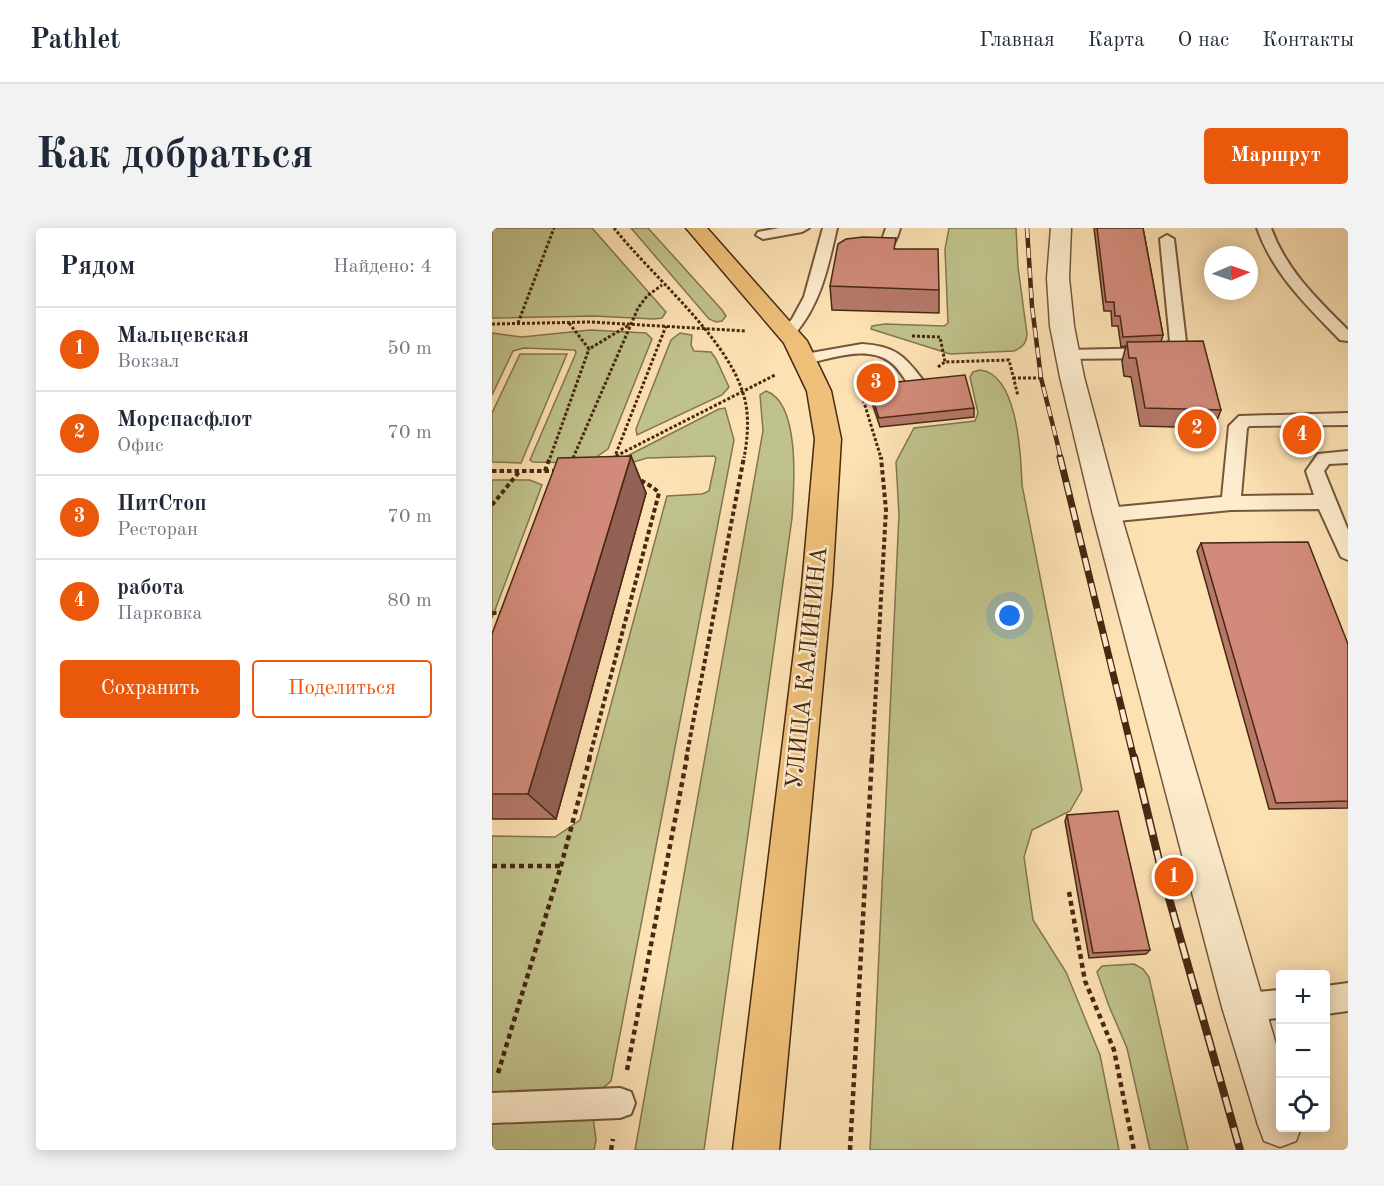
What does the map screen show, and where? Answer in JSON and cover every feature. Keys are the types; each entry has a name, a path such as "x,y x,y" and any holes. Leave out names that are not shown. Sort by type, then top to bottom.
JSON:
{"main road":[{"name":"УЛИЦА КАЛИНИНА","path":"696,228 796,346 819,391 824,412 828,462 816,598 756,1150"}],"street":[{"path":"1061,228 1058,278 1067,355 1107,515 1262,1006 1276,1094"},
{"path":"1283,1132 1288,1150"}],"lane":[{"path":"763,235 802,228"},
{"path":"830,228 819,272 807,307 799,322 796,346 843,351 883,351 896,358 916,383"},
{"path":"854,255 884,250 889,244 893,228"},
{"path":"1264,228 1281,264 1346,337"},
{"path":"1067,355 1160,353 1172,349 1178,342 1167,239"},
{"path":"819,272 833,266 838,259"},
{"path":"1231,503 1238,426 1245,420 1348,419"},
{"path":"1348,458 1324,458 1315,471 1348,552"},
{"path":"1107,515 1231,503 1326,502"},
{"path":"1330,999 1348,997"},
{"path":"494,1094 620,1103"}],"path":[{"path":"518,323 554,228"},
{"path":"611,1150 665,880 748,435 743,391 725,356 704,328 662,285 614,228"},
{"path":"572,461 630,324 647,296 662,285"},
{"path":"569,323 588,350"},
{"path":"492,324 630,324 745,331"},
{"path":"545,471 588,350 630,324"},
{"path":"615,456 666,326"},
{"path":"940,337 945,362 1009,360 1018,396"},
{"path":"843,351 859,381 880,450 886,510 850,1150"},
{"path":"606,461 776,374"},
{"path":"864,398 870,397"},
{"path":"615,456 623,464"},
{"path":"492,471 567,471"},
{"path":"492,505 519,471"},
{"path":"494,1094 561,866 659,494 654,487 646,485 630,471"},
{"path":"492,613 503,613"},
{"path":"492,866 561,866"},
{"path":"1069,892 1085,981 1114,1050 1134,1150"}],"green space":[{"path":"492,228 592,228 666,312 662,318 654,319 594,316 492,318"},
{"path":"631,228 648,228 722,310 726,316 722,321 716,322 709,319"},
{"path":"949,228 1016,228 1018,267 1027,334 1024,345 1020,348 1014,351 950,354 871,329 872,326 885,324 944,326 948,323 945,249"},
{"path":"590,330 646,333 652,339 608,449 590,461 581,463 533,462 530,460 576,353 575,350 524,348 513,351 492,395 492,333 522,337"},
{"path":"680,333 692,335 691,345 694,351 711,352 729,387 722,395 637,435 636,429 671,340"},
{"path":"520,354 567,354 521,463 492,462 492,413"},
{"path":"980,370 993,375 1002,386 1010,400 1015,418 1022,485 1082,790 1070,811 1032,830 1024,857 1033,920 1066,972 1100,1055 1119,1150 870,1150 899,514 896,462 914,428 975,421 978,413 970,377 973,372"},
{"path":"766,391 777,399 785,412 790,429 794,468 792,518 704,1150 635,1150 763,431 760,395"},
{"path":"725,408 734,440 611,1081 596,1094 492,1098 492,836 555,837 580,820 667,496 702,494 709,491 716,458 714,456 647,458 590,475"},
{"path":"492,480 530,480 542,485 492,618"},
{"path":"1134,964 1143,969 1149,977 1188,1150 1150,1150 1127,1048 1097,972 1102,966"},
{"path":"593,1117 596,1140 594,1150 492,1150 492,1118"}],"building":[{"path":"1097,228 1143,228 1163,335 1123,337 1120,316 1115,316 1114,302 1106,302"},
{"path":"896,238 894,249 938,249 939,290 830,286 838,244 846,239"},
{"path":"1203,341 1221,410 1145,408 1136,358 1129,358 1127,342"},
{"path":"965,375 974,408 879,418 868,385"},
{"path":"631,456 528,794 492,794 492,634 558,458"},
{"path":"1308,542 1348,644 1348,801 1276,803 1201,543"},
{"path":"1118,811 1150,950 1093,953 1067,815"}],"railway":[{"path":"1027,228 1032,306 1041,378 1061,458"},
{"path":"1060,457 1134,759"},
{"path":"1134,757 1163,877 1240,1150"}],"place":[{"name":"ПитСтоп","path":"876,383"},
{"name":"Морспасфлот","path":"1197,429"},
{"name":"работа","path":"1302,435"},
{"name":"Мальцевская","path":"1174,877"}]}
